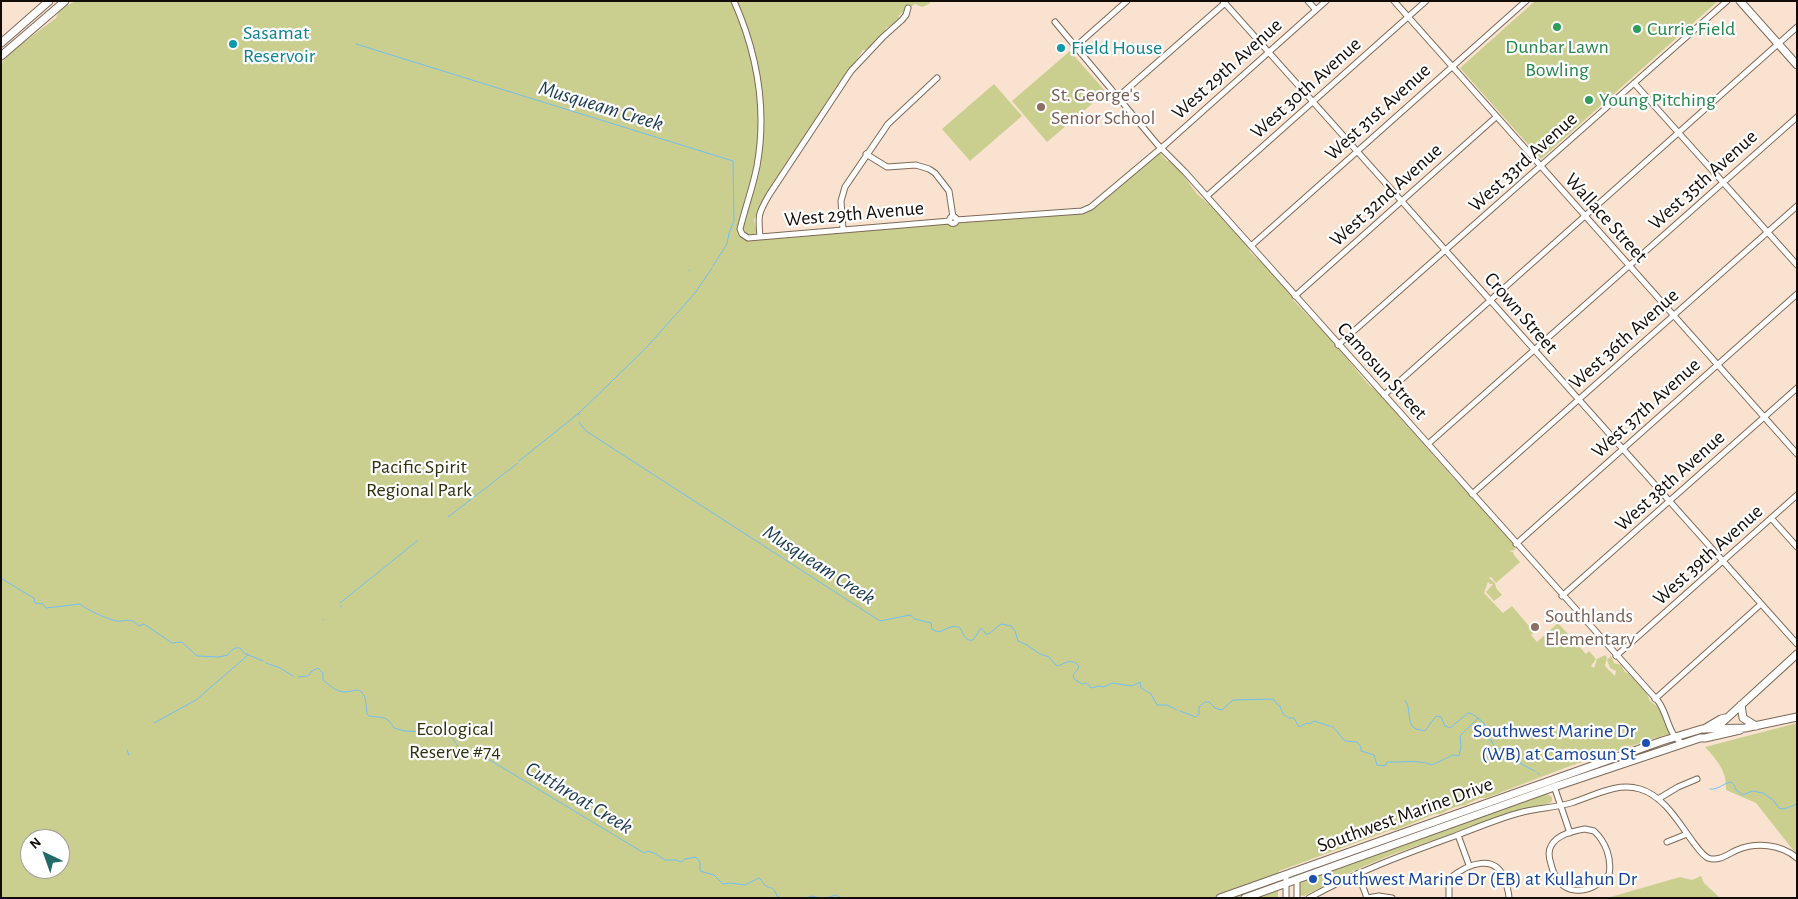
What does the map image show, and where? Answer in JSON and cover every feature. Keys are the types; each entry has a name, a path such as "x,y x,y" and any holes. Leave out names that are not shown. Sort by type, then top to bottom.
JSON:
{"main road":[{"path":"1,43 49,1"},
{"path":"1,56 66,1"},
{"path":"1740,1 1797,65"},
{"path":"1702,737 1724,722 1741,704 1797,654"},
{"path":"1741,704 1743,718 1756,726"},
{"name":"Southwest Marine Drive","path":"1220,898 1551,779 1675,737 1702,729 1745,728 1797,717"},
{"path":"1702,729 1726,718"},
{"name":"Southwest Marine Drive","path":"1245,898 1682,743 1702,737 1727,734 1745,728"}],"street":[{"path":"734,1 742,19 755,62 759,85 761,120 757,166 740,229 744,236 748,238 760,237 758,219 760,211 851,70 902,20 908,8"},
{"path":"1076,47 1127,1"},
{"path":"1308,1 1316,10"},
{"name":"West 29th Avenue","path":"760,237 953,219 1072,212 1089,209 1161,148 1326,1"},
{"name":"Wallace Street","path":"1394,1 1797,454"},
{"name":"West 30th Avenue","path":"1207,196 1426,1"},
{"name":"West 31st Avenue","path":"1251,246 1526,1"},
{"name":"West 33rd Avenue","path":"1338,345 1727,1"},
{"path":"1118,97 1224,2"},
{"name":"Crown Street","path":"1224,2 1797,644"},
{"name":"Camosun Street","path":"1055,22 1161,148 1207,196 1655,699 1664,711 1675,737 1682,743"},
{"path":"1384,395 1797,28"},
{"path":"843,229 842,193 866,154 888,124 937,78"},
{"path":"1634,83 1797,265"},
{"name":"West 32nd Avenue","path":"1295,296 1496,117"},
{"name":"West 35th Avenue","path":"1428,444 1797,117"},
{"path":"866,154 887,167 916,165 929,168 949,191 953,219"},
{"name":"West 36th Avenue","path":"1472,494 1797,206"},
{"name":"West 37th Avenue","path":"1516,544 1797,294"},
{"name":"West 38th Avenue","path":"1562,596 1797,388"},
{"name":"West 39th Avenue","path":"1616,656 1797,495"},
{"path":"1771,518 1797,548"},
{"path":"1655,699 1761,604"},
{"path":"1551,779 1570,832"},
{"path":"1658,799 1678,787 1697,779"},
{"path":"1309,898 1358,872 1520,812 1560,805 1622,786 1641,790 1658,799 1670,811 1700,852 1708,858 1716,859 1736,850 1763,845 1789,851 1797,858"},
{"path":"1585,829 1594,831 1607,849 1610,858 1609,874 1596,885 1570,890 1562,887 1556,879 1549,851 1551,845 1556,840 1570,832 1585,829"},
{"path":"1667,842 1687,834"},
{"path":"1458,835 1469,865"},
{"path":"1449,898 1449,879 1469,865 1481,863 1490,864 1498,869 1504,878 1509,898"},
{"path":"1358,872 1367,898 1379,896 1392,898"},
{"path":"1286,874 1286,898"},
{"path":"1296,898 1297,879"}],"green space":[{"name":"Pacific Spirit Regional Park","path":"76,1 931,1 922,7 915,4 898,16 900,18 899,22 886,28 885,34 869,50 863,50 754,220 756,229 762,236 1088,212 1160,153 1167,161 1171,161 1197,194 1217,211 1242,238 1251,253 1287,288 1294,301 1330,338 1336,348 1339,348 1370,386 1378,391 1514,545 1515,550 1509,551 1513,552 1520,562 1496,583 1491,577 1489,578 1495,583 1496,588 1502,595 1494,601 1486,592 1493,584 1488,582 1484,593 1503,613 1512,606 1534,632 1531,635 1537,642 1558,623 1586,654 1589,651 1596,659 1591,666 1594,668 1597,659 1605,655 1607,657 1605,666 1615,676 1616,671 1610,668 1607,660 1611,656 1614,663 1621,665 1625,672 1646,692 1650,701 1659,708 1666,727 1671,732 1667,736 1665,735 1570,766 1486,798 1480,798 1279,871 1278,879 1284,881 1278,883 1278,898 1,898 1,64 8,54 56,18 62,9"},
{"path":"1535,1 1718,1 1541,159 1460,68"},
{"path":"1070,51 1106,92 1047,142 1012,101"},
{"path":"994,84 1022,116 970,161 942,129"},
{"path":"1797,723 1797,855 1756,803 1726,790 1723,771 1705,747"},
{"path":"1547,794 1552,797 1550,803 1512,812 1391,855 1353,871 1304,896 1299,895 1299,886 1302,882"},
{"path":"1701,876 1704,883 1720,898 1607,898 1680,877 1692,880"}],"waterway":[{"name":"Musqueam Creek","path":"356,44 733,161 734,221 727,244 713,266"},
{"name":"Musqueam Creek","path":"579,415 645,349 695,293 712,268"},
{"path":"519,461 579,413"},
{"name":"Musqueam Creek","path":"579,422 586,431 880,621 910,615 915,619 931,623 932,629 937,632 952,627 959,627 968,640 973,640 981,628 986,634 989,634 1002,624 1011,626 1015,631 1018,641 1049,657 1057,666 1068,662 1076,663 1079,666 1073,675 1074,679 1082,684 1087,683 1091,688 1104,687 1112,683 1132,686 1140,682 1141,688 1151,694 1157,705 1167,705 1177,710"},
{"path":"448,517 518,463"},
{"path":"340,603 417,541"},
{"name":"Cutthroat Creek","path":"1,578 34,598 35,603 43,604 46,608 80,604 113,620 131,620 139,626 144,624 172,643 182,642 197,656 219,657 228,655 233,649 240,648 244,653 263,661"},
{"path":"154,723 196,700 248,655"},
{"name":"Cutthroat Creek","path":"266,663 280,668 293,676"},
{"name":"Cutthroat Creek","path":"298,677 308,676 318,668 323,673 323,680 335,689 344,692 360,691 364,696 369,716 386,719 394,728 405,731 429,732 446,728 459,748 471,754 480,754 644,853 648,851 665,860 681,862 685,859 696,857 700,862 700,871 714,875 723,884 745,885 759,878 781,898"},
{"name":"Musqueam Creek","path":"1180,711 1196,717 1199,714 1199,707 1205,702 1209,702 1215,708 1222,710 1233,700 1273,699 1280,706 1283,714 1289,718 1294,718 1299,727 1314,721 1333,727 1345,741 1357,742 1361,747 1361,751 1374,755 1377,765 1385,766 1387,762 1415,762 1432,765 1453,755 1459,756 1461,747 1460,736 1478,718 1484,723 1485,738 1491,740 1495,748 1503,749 1509,747 1521,764 1535,771"},
{"path":"1405,700 1412,726 1416,729 1425,731 1436,716 1441,717 1445,726 1450,728 1468,713 1478,718"},
{"path":"127,750 129,755"},
{"name":"Musqueam Creek","path":"1710,789 1715,789 1731,782 1735,789 1743,795 1752,791 1763,793 1773,800 1779,808 1784,809 1797,804"},
{"name":"Cutthroat Creek","path":"826,898 836,895 841,898"},
{"name":"Cutthroat Creek","path":"806,898 812,896 820,898"}],"place":[{"name":"Dunbar Lawn Bowling","path":"1557,27"},
{"name":"Currie Field","path":"1637,29"},
{"name":"Sasamat Reservoir","path":"233,44"},
{"name":"Field House","path":"1061,48"},
{"name":"Young Pitching","path":"1589,100"},
{"name":"St. George's Senior School","path":"1041,107"},
{"name":"Southlands Elementary","path":"1535,627"},
{"name":"Southwest Marine Dr (WB) at Camosun St","path":"1646,743"},
{"name":"Southwest Marine Dr (EB) at Kullahun Dr","path":"1313,879"}],"park label":[{"name":"Ecological Reserve #74","path":"455,740"}]}
